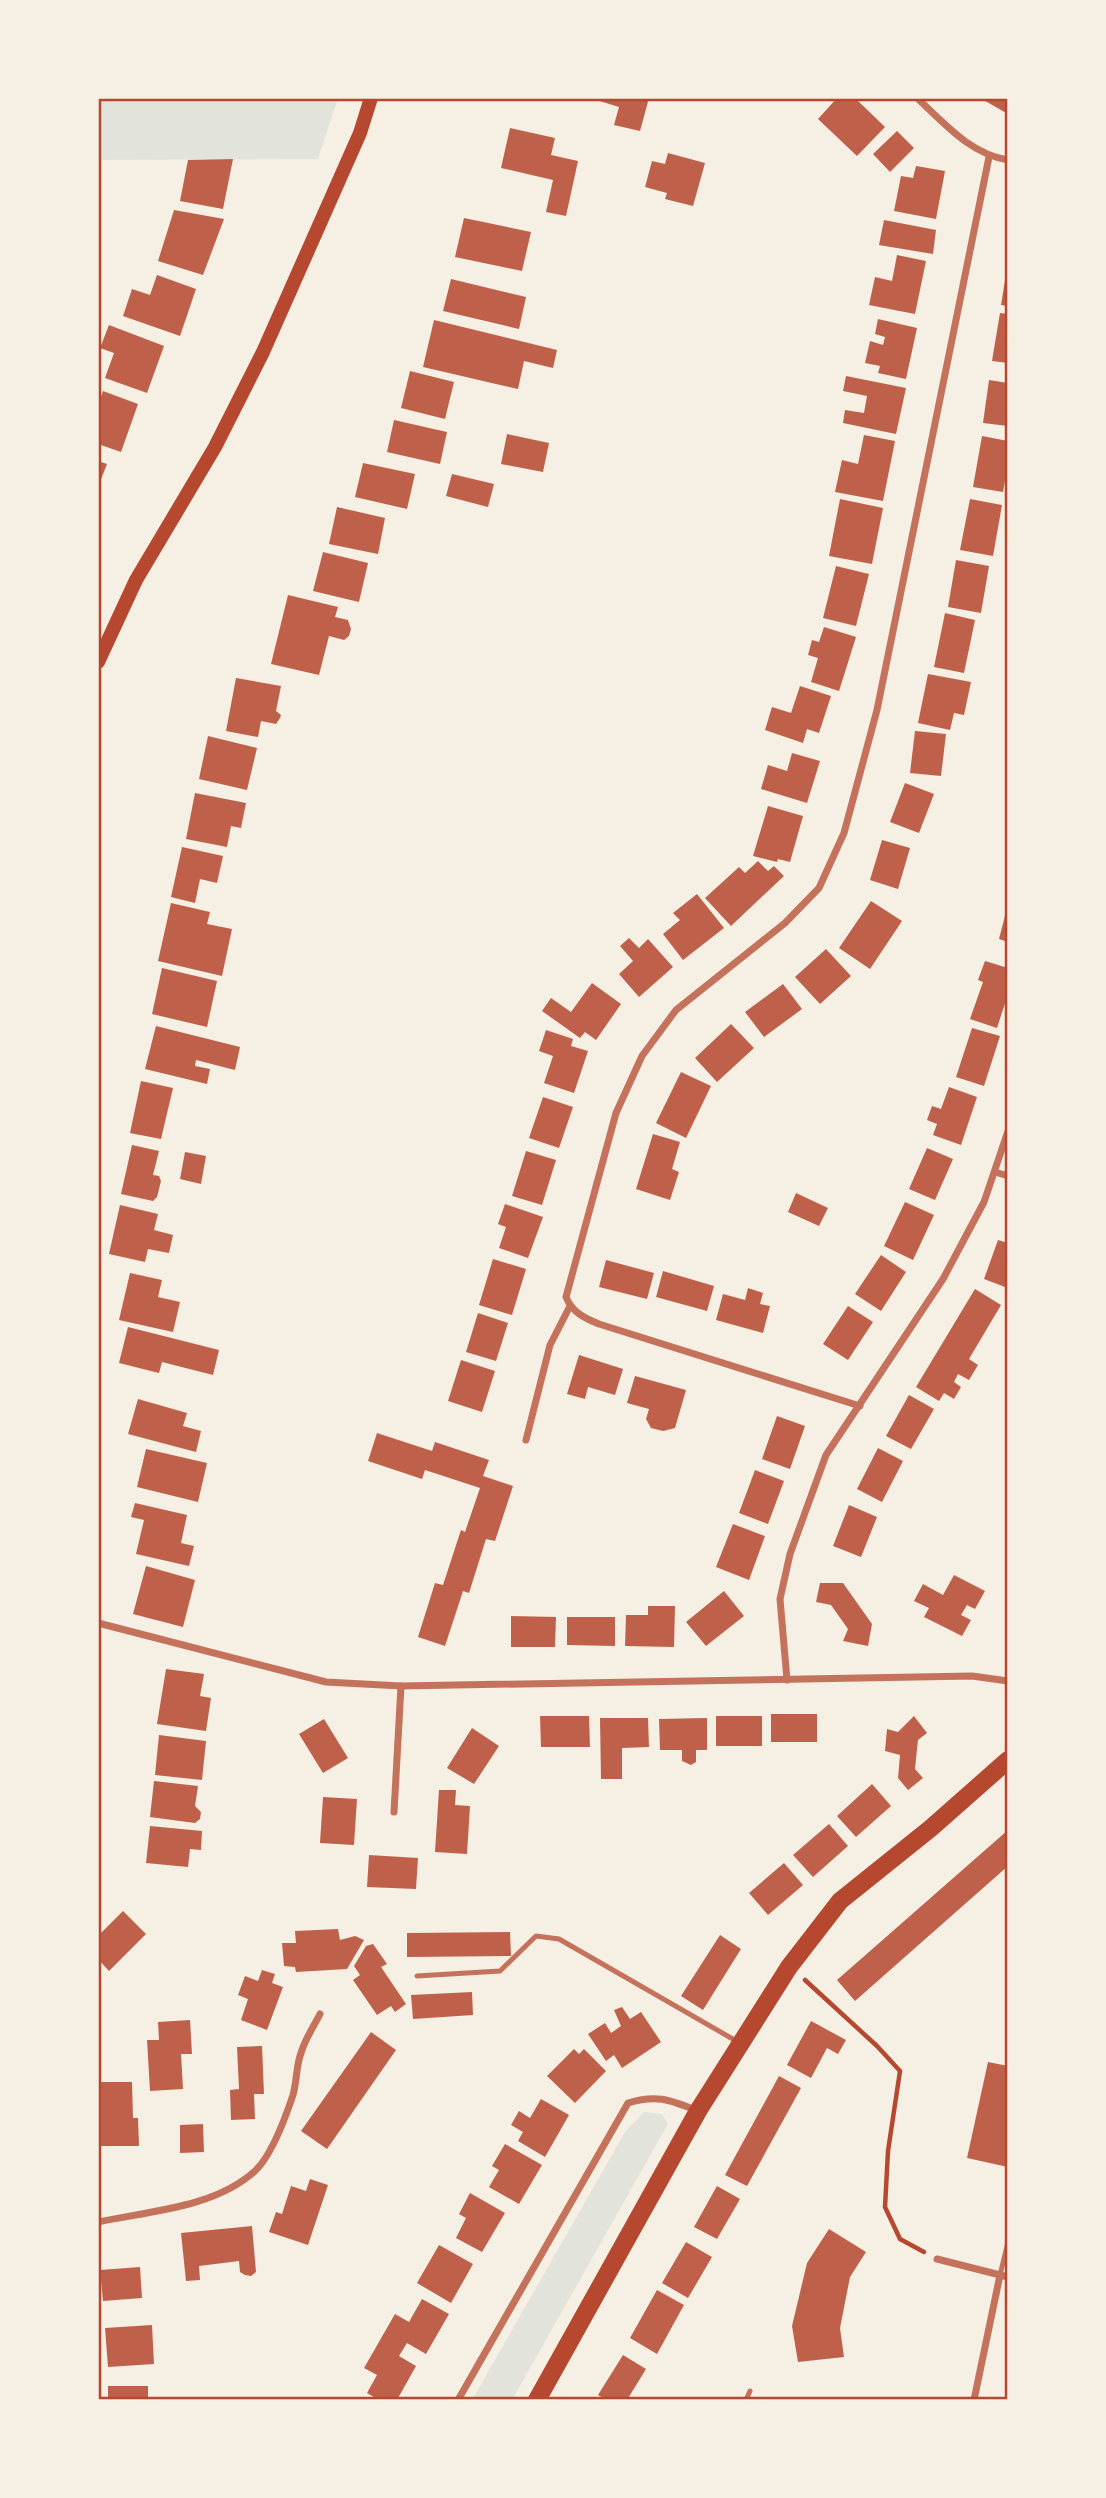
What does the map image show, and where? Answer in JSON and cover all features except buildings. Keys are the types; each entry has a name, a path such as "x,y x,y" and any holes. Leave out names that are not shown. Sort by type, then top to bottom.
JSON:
{"main road":[{"path":"98,662 136,580 215,447 263,352 360,133 371,98"},
{"path":"537,2400 698,2111 789,1967 840,1901 931,1828 1008,1760"}],"street":[{"path":"917,98 965,142 989,157 1008,160"},
{"path":"860,1406 599,1324 583,1317 570,1306 566,1297 616,1112 642,1056 676,1010 785,923 819,888 844,834 877,710 989,157"},
{"path":"787,1680 780,1599 790,1554 827,1455 943,1279 984,1202 1008,1131"},
{"path":"995,1172 1008,1176"},
{"path":"526,1440 550,1346 570,1306"},
{"path":"98,1623 326,1682 401,1686 972,1676 1008,1681"},
{"path":"394,1812 401,1686"},
{"path":"98,2222 182,2205 218,2194 256,2170 274,2142 293,2095 301,2052 320,2014"},
{"path":"458,2400 628,2103 647,2097 671,2101 698,2111"},
{"path":"937,2259 1004,2276 974,2400"}],"lane":[{"path":"417,1976 500,1971 536,1936 559,1939 741,2044"},
{"path":"1004,2276 1008,2242"},
{"path":"746,2400 750,2391"}],"path":[{"path":"789,1967 877,2046 900,2071 888,2151 885,2207 900,2239 937,2259"}],"shaded area":[{"path":"98,98 338,98 318,159 98,160"},
{"path":"644,2112 662,2114 668,2124 512,2400 472,2400 625,2132"}]}
